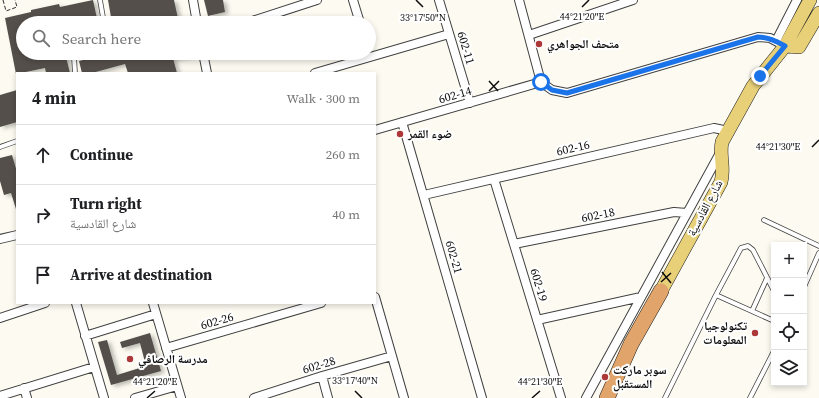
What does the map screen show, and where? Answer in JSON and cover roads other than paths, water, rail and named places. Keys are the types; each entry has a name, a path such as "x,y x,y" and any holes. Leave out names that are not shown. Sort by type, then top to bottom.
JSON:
{"highway":[{"path":"607,398 631,344 661,291"}],"main road":[{"name":"شارع القادسية","path":"661,291 721,182 723,167 721,152 722,142 753,86 810,0"},
{"path":"780,44 790,47 799,47 819,13"}],"street":[{"path":"193,0 196,16"},
{"path":"268,16 317,0"},
{"path":"353,0 358,16"},
{"name":"602-11","path":"439,0 470,102"},
{"path":"518,0 541,82 552,90 567,93 758,37 770,38 780,44 797,0"},
{"path":"529,35 633,0"},
{"path":"376,53 449,34"},
{"path":"204,60 207,72"},
{"path":"318,72 353,60"},
{"name":"602-14","path":"376,130 541,82"},
{"name":"602-21","path":"402,122 482,398"},
{"name":"602-16","path":"424,195 714,128 728,131"},
{"path":"586,398 721,152"},
{"name":"602-19","path":"494,179 561,398"},
{"name":"602-18","path":"514,244 674,212 687,213"},
{"path":"0,240 16,235"},
{"path":"537,320 641,297"},
{"path":"376,300 404,398"},
{"path":"0,318 42,304"},
{"path":"76,304 104,398"},
{"path":"153,304 180,398"},
{"name":"602-26","path":"166,348 318,304"},
{"path":"85,336 156,314"},
{"name":"602-28","path":"254,398 322,376 392,356"},
{"path":"0,396 94,367"},
{"path":"322,376 328,398"},
{"path":"135,398 177,386"},
{"path":"24,388 27,398"}],"lane":[{"path":"100,0 103,16"},
{"path":"74,60 75,72"},
{"path":"0,147 16,141"},
{"path":"764,220 819,246"},
{"path":"666,398 716,295 739,251 743,247 750,247 753,250 771,285"},
{"path":"807,280 819,252"},
{"path":"752,311 767,278"},
{"path":"716,295 771,320"},
{"path":"750,398 771,357"}],"place":[{"name":"متحف الجواهري","path":"539,44"},
{"name":"ضوء القمر","path":"400,134"},
{"name":"تكنولوجيا المعلومات","path":"755,333"},
{"name":"مدرسة الرصافي","path":"130,359"},
{"name":"سوبر ماركت المستقبل","path":"605,377"}]}
